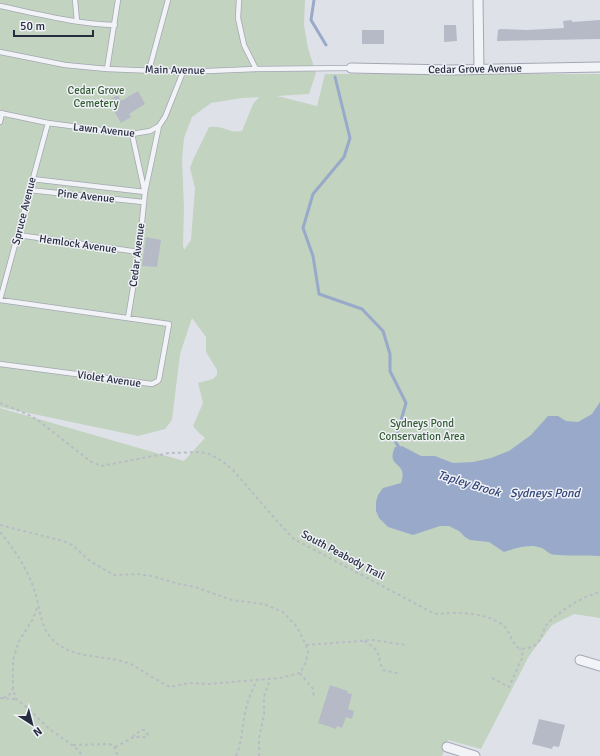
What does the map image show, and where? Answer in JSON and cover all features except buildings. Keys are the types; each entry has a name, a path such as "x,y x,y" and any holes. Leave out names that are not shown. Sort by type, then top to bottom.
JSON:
{"street":[{"path":"478,0 479,69"},
{"name":"Cedar Grove Avenue","path":"351,68 479,69 600,67"},
{"path":"580,660 600,666"},
{"path":"447,747 475,756"}],"lane":[{"path":"75,0 77,22"},
{"path":"107,69 118,0"},
{"path":"149,70 168,0"},
{"path":"239,0 238,18 244,45 256,69"},
{"path":"0,6 77,22 115,25"},
{"name":"Main Avenue","path":"0,52 65,65 107,69 184,72 256,69 351,68"},
{"name":"Cedar Avenue","path":"128,318 139,252 144,192 159,126 165,117 184,72"},
{"path":"0,122 1,113"},
{"name":"Lawn Avenue","path":"1,113 48,123 132,134 150,131 159,126"},
{"name":"Spruce Avenue","path":"0,300 48,123"},
{"name":"Cedar Avenue","path":"132,134 144,192"},
{"name":"Pine Avenue","path":"32,178 144,192"},
{"name":"Pine Avenue","path":"29,190 143,202"},
{"name":"Hemlock Avenue","path":"18,236 139,252"},
{"path":"0,300 128,318"},
{"name":"Violet Avenue","path":"0,364 152,384 157,382 159,379 169,324 128,318"}],"path":[{"name":"South Peabody Trail","path":"0,403 27,414 90,461 101,466 169,453 201,452 209,454 222,461 233,470 294,539 433,613 469,613 492,618 506,628 516,646 520,649"},
{"path":"0,525 63,541 72,545 90,561 114,575 138,574 152,576 195,587 232,600 264,604 283,612 297,627 306,645 308,653 305,664 300,673"},
{"path":"0,532 13,548 24,567 35,593 46,631 60,645 68,650 83,655 128,663 170,687 190,683 209,684 257,680 300,673"},
{"path":"492,678 508,687 523,656 520,649 532,647 536,644 541,638 544,628 558,614 575,603 600,592"},
{"path":"16,699 13,685 13,660 18,641 33,619 38,606"},
{"path":"306,645 364,640 406,645"},
{"path":"364,640 376,649 384,670 397,673"},
{"path":"300,673 313,690 314,698"},
{"path":"259,756 259,739 264,714 264,697 270,678"},
{"path":"236,756 243,735 247,705 257,680"},
{"path":"2,698 10,694 13,685"},
{"path":"2,698 16,699 47,728 72,745 83,756"},
{"path":"115,747 131,738 141,730 145,730 148,733 146,738 131,738"},
{"path":"72,745 109,744 115,747 118,756"}],"green space":[{"path":"0,0 305,0 304,25 308,48 316,73 309,94 277,96 317,106 325,74 600,74 600,618 574,614 552,625 529,656 481,749 448,740 442,756 0,756 0,408 184,461 205,438 193,426 203,403 198,383 213,379 217,375 217,370 206,352 206,337 192,318 180,354 172,420 165,429 138,436 0,407","holes":["259,97 253,104 242,131 238,132 219,127 209,127 193,160 190,168 195,188 191,240 184,250 182,159 184,138 192,117 211,103"]}],"water":[{"name":"Sydneys Pond","path":"600,402 600,556 553,554 542,548 532,546 504,552 489,542 470,540 459,531 449,526 440,526 413,535 388,527 379,518 376,511 378,495 383,488 401,483 403,476 400,467 393,459 395,447 402,446 421,456 435,456 453,463 473,462 491,458 509,451 531,435 548,416 558,416 566,421 578,422 592,414"}],"waterway":[{"name":"Tapley Brook","path":"314,0 311,20 326,45"},
{"name":"Tapley Brook","path":"335,77 350,138 344,157 313,194 303,228 313,256 319,294 362,309 383,331 390,354 390,371 406,403 395,441 400,449"}],"park label":[{"name":"Cedar Grove Cemetery","path":"96,96"},
{"name":"Sydneys Pond Conservation Area","path":"422,429"}]}
